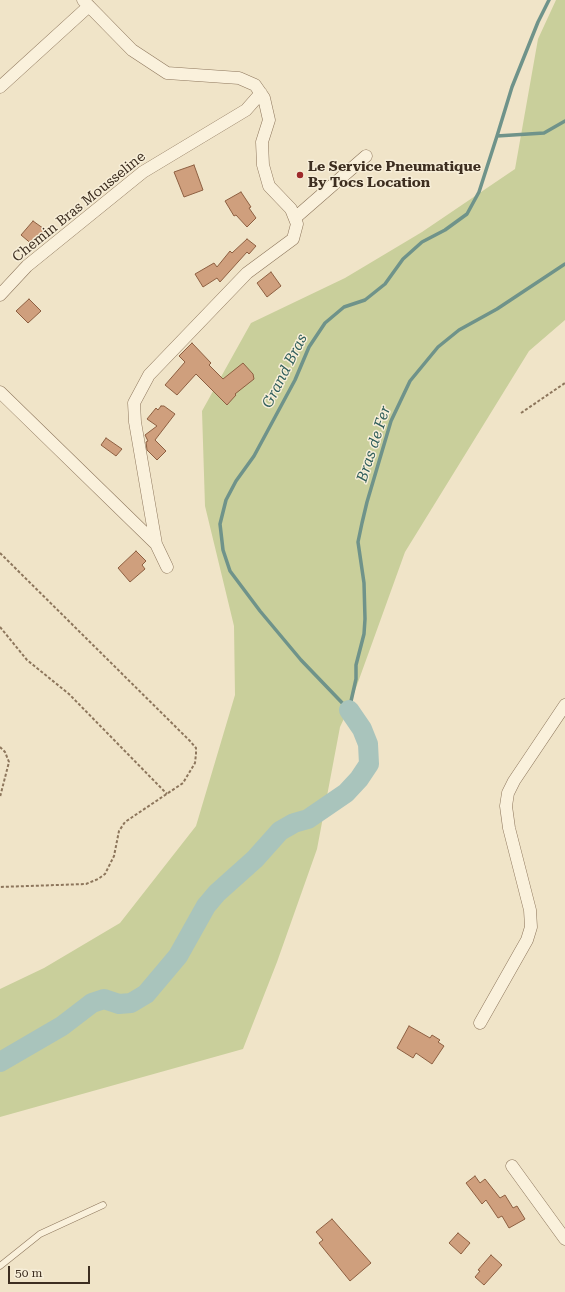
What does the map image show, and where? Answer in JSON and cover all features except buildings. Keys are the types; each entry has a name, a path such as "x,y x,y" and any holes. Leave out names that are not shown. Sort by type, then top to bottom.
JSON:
{"street":[{"path":"0,87 86,3 132,50 167,73 239,78 255,85 264,98 269,120 262,142 263,165 269,186 291,209 295,218 297,224 293,238 247,273 149,375 134,403 135,422 156,544 167,567"},
{"name":"Chemin Bras Mousseline","path":"0,295 26,266 143,172 246,110 261,93"},
{"path":"295,218 366,156"},
{"path":"0,392 156,544"},
{"path":"480,1023 527,940 531,928 530,910 509,828 506,806 508,793 514,781 565,705"},
{"path":"512,1166 565,1239"}],"lane":[{"path":"0,1266 40,1234 104,1205"}],"path":[{"path":"521,413 565,384"},
{"path":"0,553 196,748 195,763 183,782 125,822 119,831 114,856 105,874 98,879 86,884 0,887"},
{"path":"0,627 27,660 69,694 167,794"},
{"path":"0,747 6,752 8,762 0,797"}],"green space":[{"path":"556,0 565,0 565,320 529,351 405,552 348,710 340,727 317,849 277,962 243,1049 0,1117 0,989 44,968 120,923 196,826 235,695 234,626 205,506 202,411 251,323 345,278 422,232 515,169 538,39"}],"waterway":[{"path":"497,136 512,87 538,22 549,0"},
{"name":"Grand Bras","path":"349,710 301,660 260,611 230,571 223,550 220,524 226,500 236,481 254,456 295,380 309,347 325,323 344,307 365,300 385,284 403,259 422,242 445,230 467,214 479,192 497,136 544,133 565,121"},
{"name":"Bras de Fer","path":"349,710 356,679 356,665 364,634 365,619 364,583 358,542 367,502 391,421 410,381 438,347 459,330 497,309 565,264"},
{"path":"0,1062 62,1026 92,1003 104,999 119,1004 131,1003 146,994 178,956 206,906 217,893 255,859 280,831 294,823 308,819 346,793 359,779 369,764 368,744 362,729 349,710"}],"place":[{"name":"Le Service Pneumatique By Tocs Location","path":"300,175"}]}
